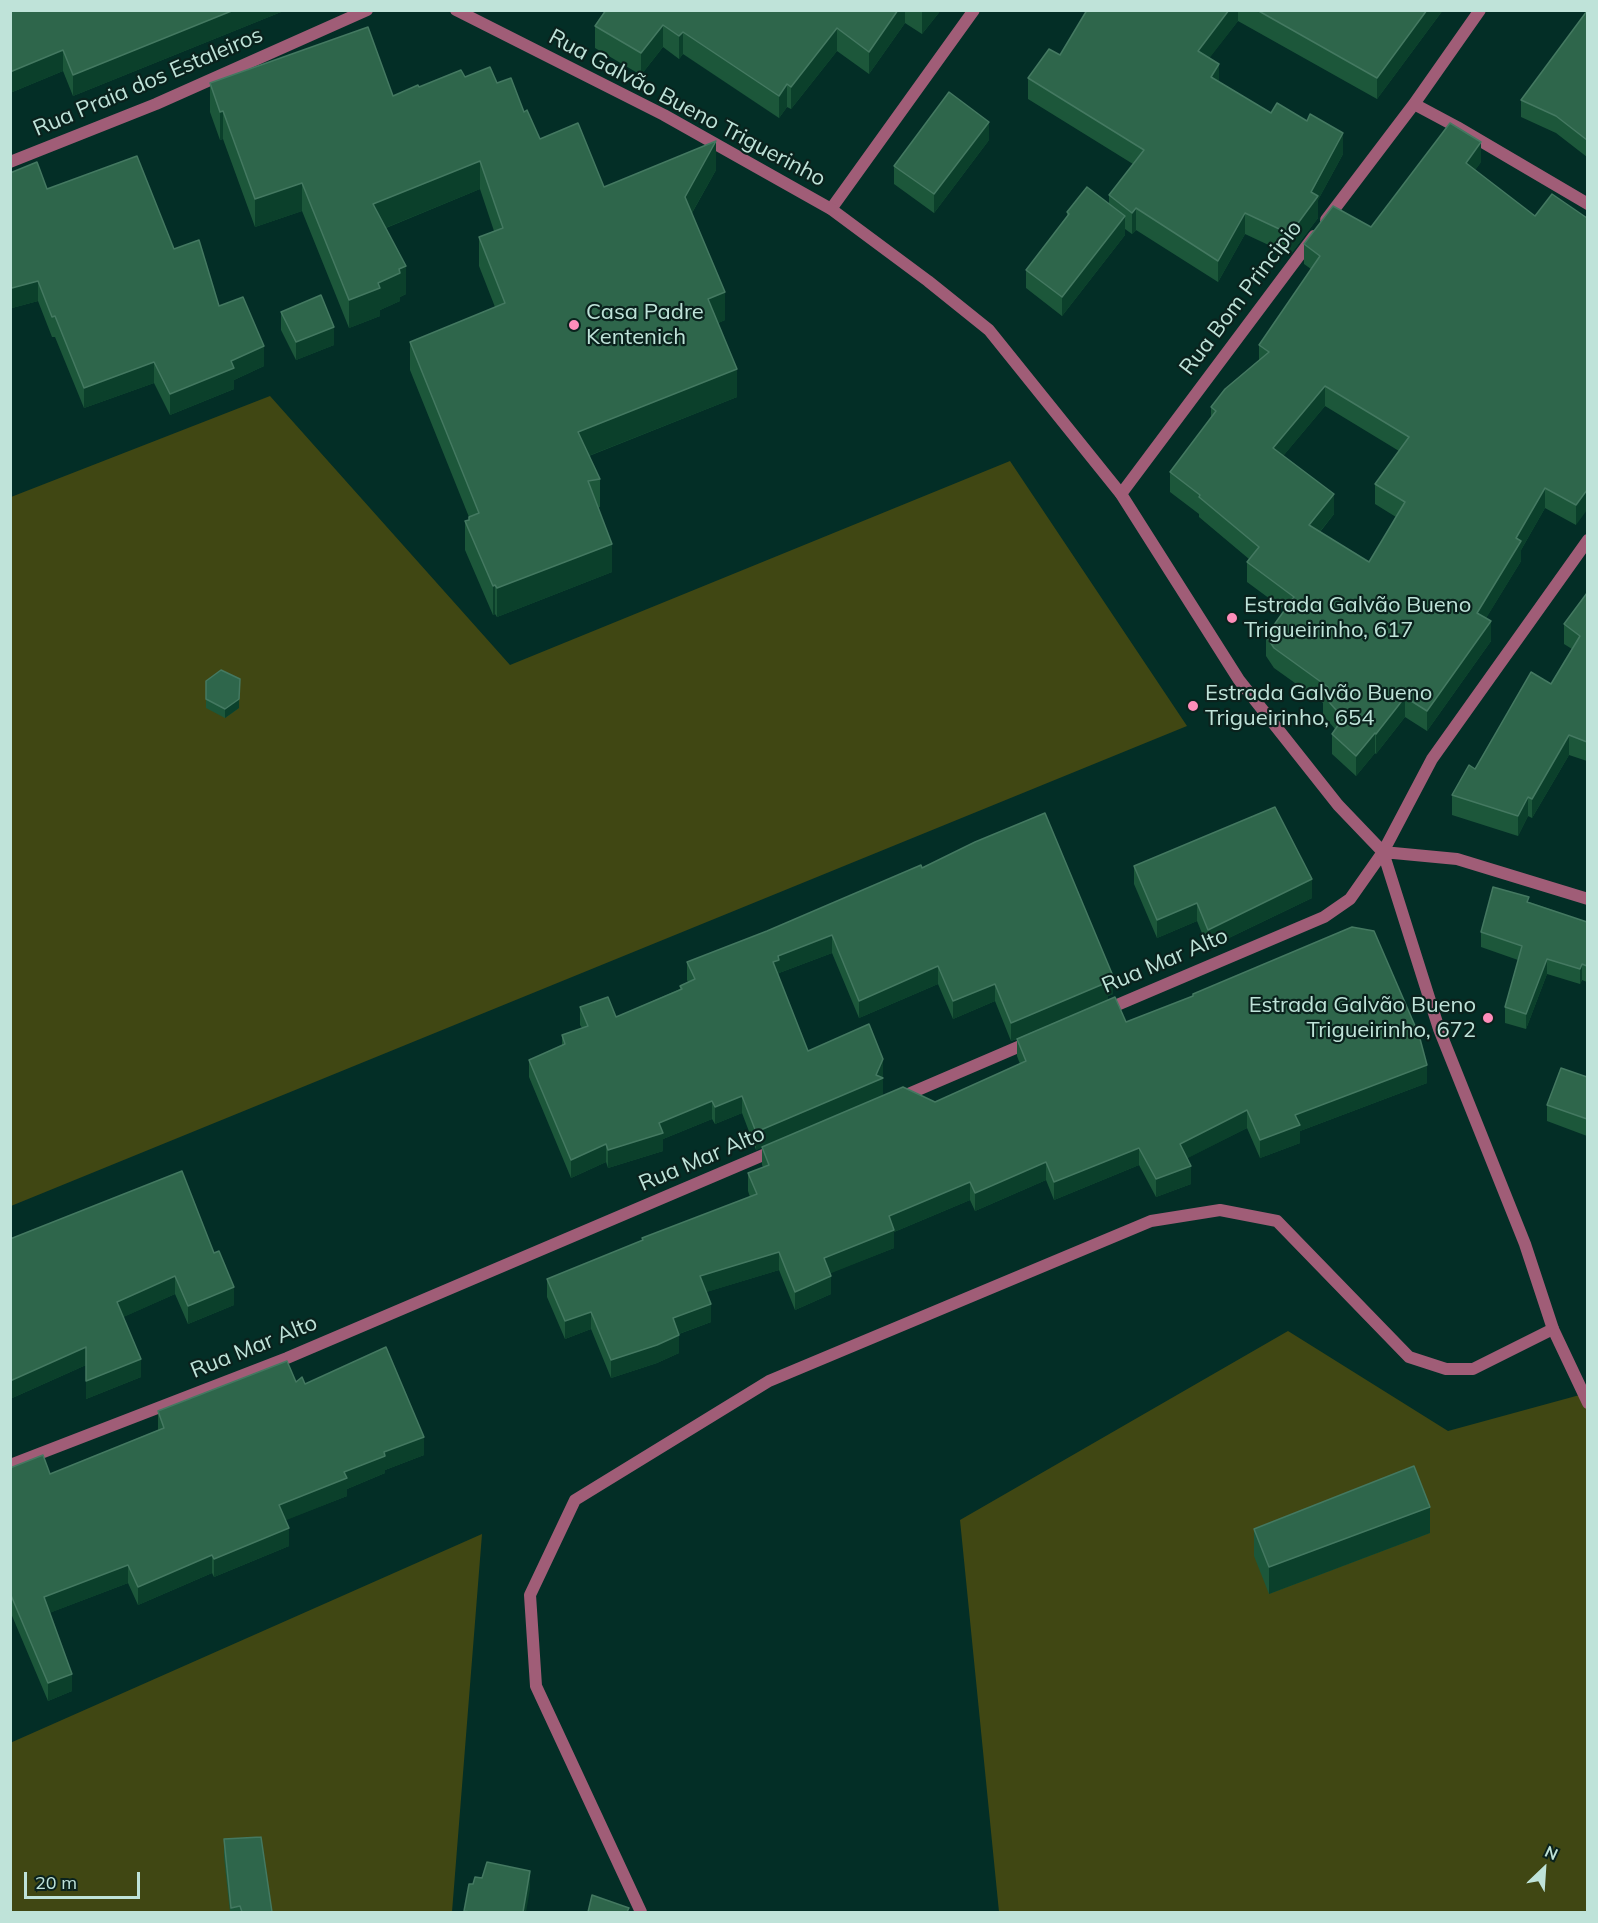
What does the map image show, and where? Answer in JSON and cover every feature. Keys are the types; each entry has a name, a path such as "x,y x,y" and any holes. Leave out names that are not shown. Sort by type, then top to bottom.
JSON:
{"street":[{"name":"Rua Praia dos Estaleiros","path":"10,162 156,104 367,10"},
{"name":"Rua Galvão Bueno Triguerinho","path":"456,10 471,14 664,115 831,209 990,330 1121,494 1239,680 1338,805 1383,852 1439,1029 1525,1244 1553,1329 1587,1403"},
{"path":"831,209 974,10"},
{"name":"Rua Bom Principio","path":"1121,494 1414,104 1480,10"},
{"path":"1414,104 1587,204"},
{"name":"Rua Mar Alto","path":"1092,1015 1324,916 1350,899 1383,852 1432,759 1587,540"},
{"path":"1383,852 1457,859 1587,899"},
{"path":"883,1104 1048,1034"},
{"name":"Rua Mar Alto","path":"10,1466 287,1358 783,1147"},
{"path":"641,1912 536,1686 530,1595 575,1500 769,1381 1151,1221 1220,1210 1277,1221 1409,1358 1446,1369 1473,1369 1553,1329"}],"green space":[{"path":"270,396 510,665 1010,461 1187,726 11,1206 11,497"},
{"path":"1288,1331 1448,1431 1587,1393 1587,1912 999,1912 960,1520"},
{"path":"482,1534 452,1912 11,1912 10,1743"}],"building":[{"path":"10,10 234,10 73,75 63,50 10,72"},
{"path":"606,10 898,10 869,52 837,28 791,87 787,84 779,96 683,32 679,36 663,25 641,53 595,26"},
{"path":"1087,10 1229,10 1198,51 1219,64 1211,77 1271,113 1277,103 1307,121 1310,114 1343,133 1311,192 1318,196 1290,234 1245,213 1218,261 1136,208 1132,213 1109,195 1144,150 1028,78 1049,49 1060,55"},
{"path":"1257,10 1427,10 1377,78"},
{"path":"1587,11 1587,140 1556,116 1521,100"},
{"path":"368,27 393,96 461,70 465,77 490,67 497,83 511,78 524,112 527,110 540,139 578,123 604,187 716,141 685,197 725,292 708,299 737,369 578,432 600,479 588,481 612,544 497,588 493,586 465,521 479,513 410,342 505,303 479,237 503,228 480,161 373,204 406,266 399,269 400,273 378,283 380,288 349,300 302,183 255,199 223,111 220,112 210,83"},
{"path":"949,92 989,122 934,194 894,166"},
{"path":"1450,123 1481,142 1466,163 1535,216 1552,194 1587,218 1587,490 1576,505 1545,488 1516,538 1521,541 1477,613 1491,621 1427,711 1405,697 1356,756 1332,734 1343,718 1323,695 1328,687 1274,648 1266,636 1294,597 1247,562 1259,547 1170,472 1216,411 1211,407 1225,389 1269,352 1259,345 1320,256 1304,244 1333,206 1371,227","holes":["1325,386 1409,437 1375,484 1405,502 1369,562 1309,525 1334,494 1273,448"]},
{"path":"137,156 174,249 199,240 219,306 243,297 264,346 231,361 234,368 170,394 154,362 84,388 38,281 12,288 10,284 10,173 37,162 47,189"},
{"path":"1087,187 1125,216 1062,297 1026,270"},
{"path":"321,295 334,327 296,342 281,312"},
{"path":"1587,593 1587,742 1569,735 1532,799 1528,797 1518,816 1452,795 1469,765 1475,769 1531,672 1551,684 1580,636 1564,624"},
{"path":"221,670 240,679 239,699 225,709 206,699 206,681"},
{"path":"1275,807 1312,879 1208,930 1197,903 1157,920 1134,866"},
{"path":"1045,813 1113,976 1107,979 1108,982 1011,1023 995,984 953,1001 938,966 859,1001 832,935 778,956 779,960 773,962 808,1051 869,1024 883,1059 876,1075 883,1078 756,1132 742,1096 715,1107 712,1101 659,1123 663,1133 608,1150 606,1144 571,1160 529,1060 565,1044 562,1035 588,1026 580,1007 608,997 616,1017 682,989 680,986 695,979 687,962 767,931 921,865 922,868 975,842"},
{"path":"1493,887 1529,897 1527,902 1587,922 1587,966 1582,964 1580,969 1547,959 1526,1014 1505,1007 1522,946 1481,932"},
{"path":"1352,927 1374,931 1419,1035 1427,1065 1295,1115 1300,1125 1260,1140 1247,1110 1180,1144 1191,1166 1156,1179 1139,1148 1054,1182 1046,1162 975,1193 970,1182 889,1216 894,1230 824,1258 831,1276 795,1292 779,1252 700,1276 711,1304 673,1318 679,1335 611,1360 591,1312 565,1321 547,1279 643,1240 642,1238 757,1194 748,1173 769,1165 762,1147 903,1087 935,1102 1026,1061 1017,1039 1115,997 1126,1022 1193,996 1193,994"},
{"path":"1561,1068 1587,1077 1587,1119 1547,1105"},
{"path":"182,1171 214,1253 219,1251 234,1287 188,1306 175,1276 117,1302 141,1359 86,1381 86,1347 10,1381 10,1239"},
{"path":"386,1347 424,1437 384,1452 385,1456 344,1472 347,1478 279,1505 289,1528 214,1559 212,1555 138,1587 128,1565 44,1597 72,1674 48,1683 10,1593 10,1468 43,1455 50,1474 164,1428 158,1411 287,1361 296,1382 302,1377 305,1384"},
{"path":"1414,1466 1430,1507 1269,1567 1254,1529"},
{"path":"261,1837 272,1912 242,1912 240,1906 231,1908 224,1839"},
{"path":"487,1862 530,1871 523,1912 464,1911 469,1884 473,1884 475,1877 482,1878"},
{"path":"592,1895 629,1908 627,1912 588,1912"}],"place":[{"name":"Casa Padre Kentenich","path":"574,325"},
{"name":"Estrada Galvão Bueno Trigueirinho, 617","path":"1232,618"},
{"name":"Estrada Galvão Bueno Trigueirinho, 654","path":"1193,706"},
{"name":"Estrada Galvão Bueno Trigueirinho, 672","path":"1488,1018"}]}
